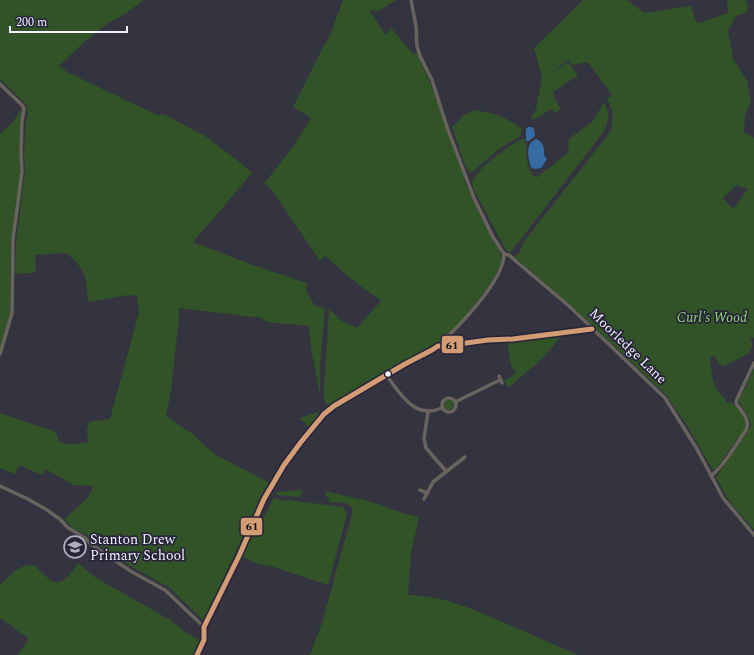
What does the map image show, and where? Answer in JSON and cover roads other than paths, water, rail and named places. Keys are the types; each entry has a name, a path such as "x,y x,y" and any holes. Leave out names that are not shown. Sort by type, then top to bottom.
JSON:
{"street":[{"path":"197,655 204,640 204,627 239,556 257,513 291,454 327,411 386,375 438,346 481,301 499,272 504,258 504,254 474,198 447,127 432,80 420,56 417,46 416,26 411,0"},
{"path":"0,84 23,106 24,110 21,150 22,172 13,239 12,313 0,354"},
{"name":"Moorledge Lane","path":"504,254 514,259 569,306 665,398 698,449 723,498 754,535"},
{"path":"438,346 488,340 513,339 592,329"},
{"path":"711,476 723,463 748,425 748,420 736,403 754,363"},
{"path":"386,375 407,401 417,408 428,412 442,408"},
{"path":"455,402 500,380"},
{"path":"451,398 455,402 456,407 451,412 446,412 442,408 442,404 445,399 451,398"},
{"path":"428,412 424,438 426,448 446,471"},
{"path":"424,499 434,482 464,457"},
{"path":"0,486 47,510 91,544 132,572 165,590 204,627"},
{"path":"420,490 427,493"}],"water":[{"path":"528,127 532,127 534,129 535,136 529,141 526,141 526,129"},
{"path":"536,139 542,143 544,155 547,159 541,168 535,169 531,167 528,151 530,144"}],"place":[{"name":"Stanton Drew Primary School","path":"75,547"}],"park label":[{"name":"Curl's Wood","path":"712,317"}]}
